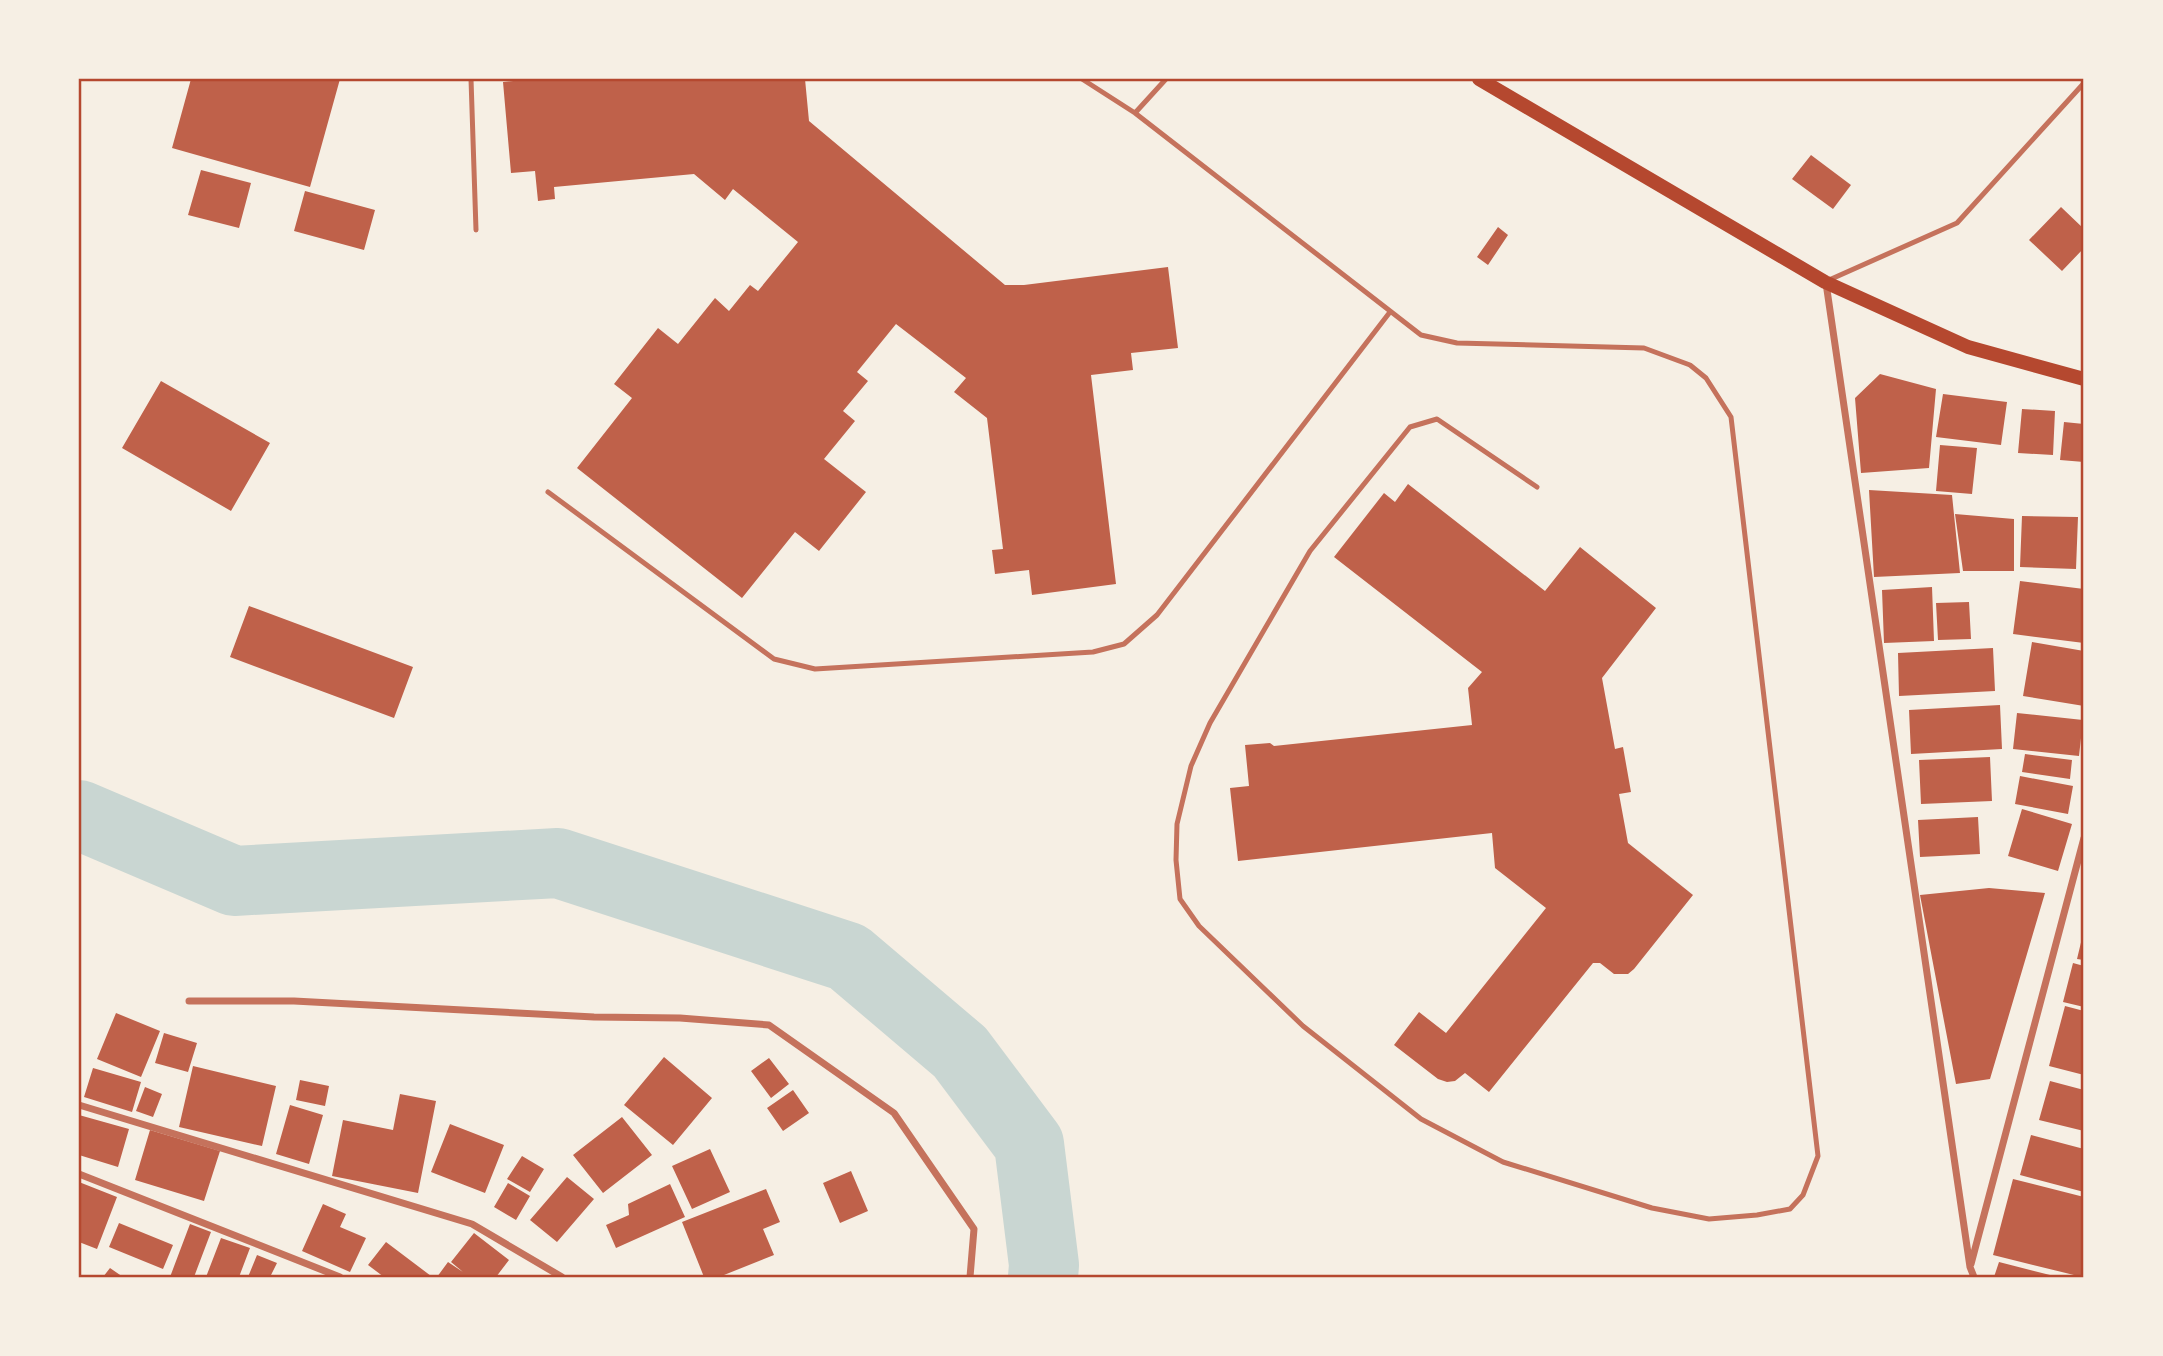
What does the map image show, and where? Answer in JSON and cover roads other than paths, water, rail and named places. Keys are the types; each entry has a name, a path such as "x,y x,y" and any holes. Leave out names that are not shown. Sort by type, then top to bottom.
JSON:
{"main road":[{"path":"1479,79 1825,282 1968,347 2084,379"}],"street":[{"path":"1825,282 1970,1267 1974,1277"},
{"path":"1970,1267 2084,838"},
{"path":"189,1001 294,1001 594,1017 680,1018 769,1025 894,1113 974,1229 970,1277"},
{"path":"79,1105 472,1224 562,1277"},
{"path":"79,1174 325,1274 340,1277"}],"lane":[{"path":"471,79 476,230"},
{"path":"1082,79 1135,113 1421,335 1457,343 1644,348 1690,365 1706,378 1731,417 1818,1156 1803,1195 1790,1209 1709,1219 1652,1208 1503,1163 1463,1143 1421,1119 1303,1026 1199,926 1180,899 1176,860 1177,824 1191,766 1210,723 1310,551 1410,427 1437,419 1536,487"},
{"path":"1135,113 1166,79"},
{"path":"1825,282 1957,223 2084,83"},
{"path":"548,492 774,659 815,669 1093,652 1124,644 1157,615 1390,312"}],"waterway":[{"path":"79,815 234,881 558,863 848,957 960,1052 1029,1144 1044,1265 1043,1277"}]}
